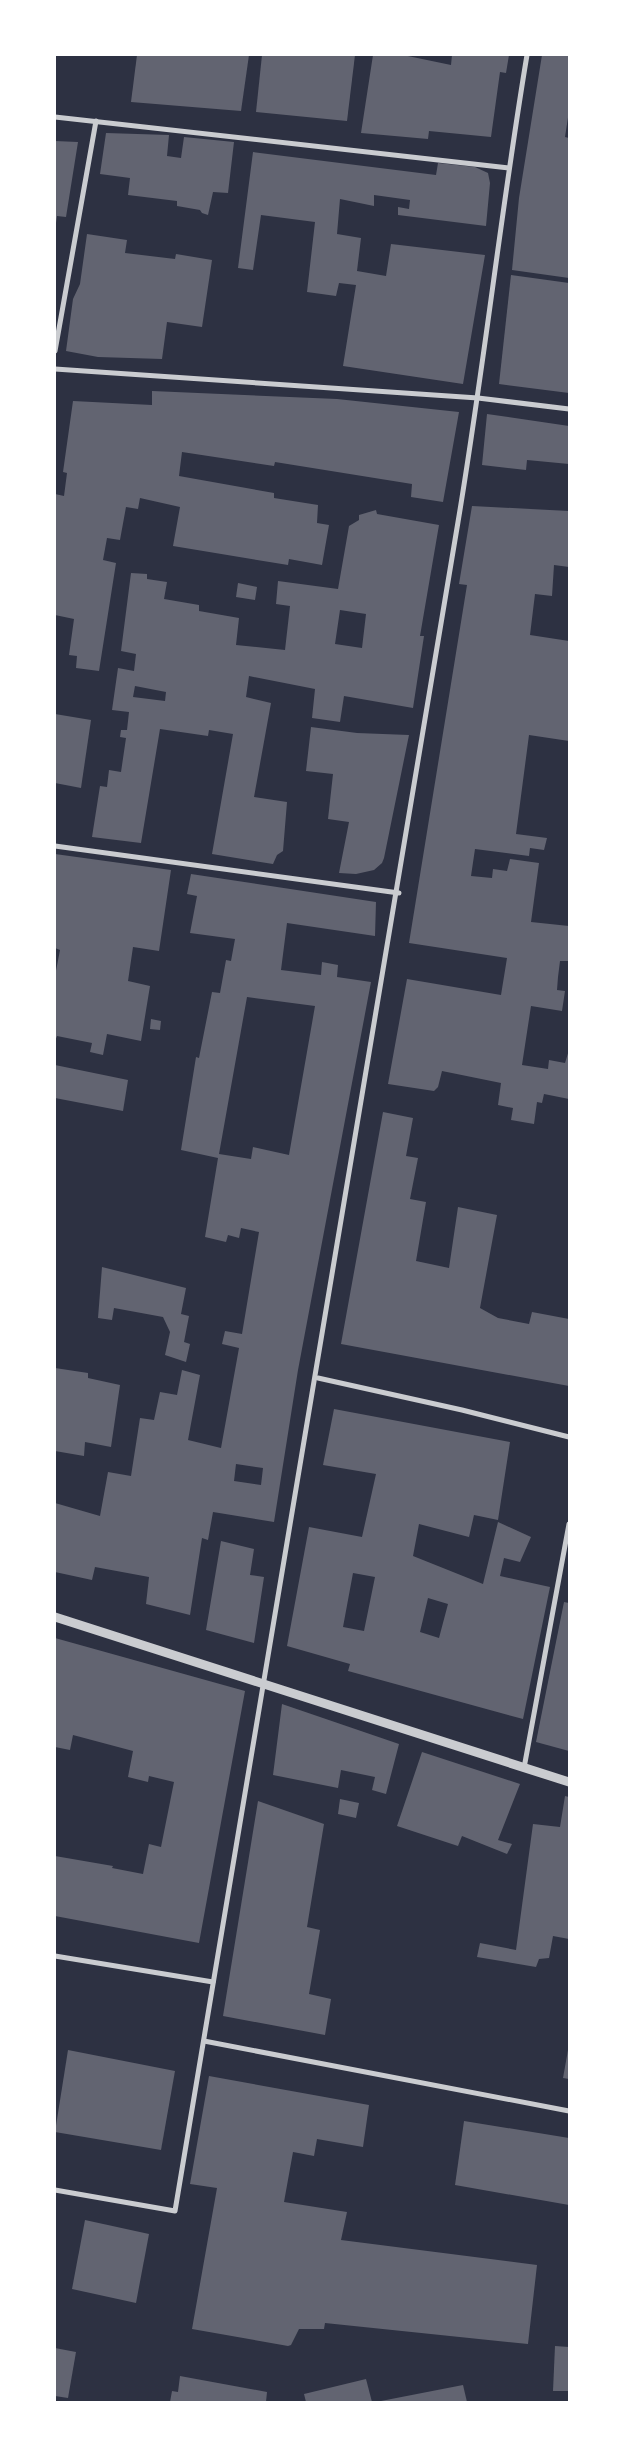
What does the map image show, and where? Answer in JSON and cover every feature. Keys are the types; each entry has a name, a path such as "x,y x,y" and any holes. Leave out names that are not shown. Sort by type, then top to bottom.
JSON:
{"street":[{"path":"55,2190 175,2211 266,1685 399,893 478,398 509,168 527,55"},
{"path":"55,117 509,168"},
{"path":"55,351 96,121"},
{"path":"55,369 478,398 569,409"},
{"path":"55,846 399,893"},
{"path":"318,1378 462,1410 569,1437"},
{"path":"524,1768 569,1524"},
{"path":"55,1617 569,1782"},
{"path":"55,1956 214,1982"},
{"path":"204,2041 569,2111"}],"building":[{"path":"137,55 249,55 241,111 131,102"},
{"path":"262,55 355,55 347,121 256,112"},
{"path":"373,55 403,55 451,65 452,55 509,55 506,73 500,72 491,137 429,131 428,139 361,133"},
{"path":"542,55 569,55 569,111 565,137 569,138 569,278 512,270 519,198"},
{"path":"106,133 169,135 167,156 181,158 184,137 234,142 228,193 213,192 208,215 200,210 177,206 177,201 128,195 130,178 100,174"},
{"path":"55,141 78,142 66,217 57,216 56,223"},
{"path":"253,152 436,175 438,163 475,167 488,173 490,183 486,226 398,215 398,207 409,209 410,200 374,195 374,206 340,199 337,234 361,238 357,271 386,276 391,244 485,255 463,384 343,366 356,285 339,283 336,296 307,292 315,222 261,215 253,270 238,268"},
{"path":"87,234 127,240 125,253 175,259 176,254 212,260 202,327 167,322 162,359 98,357 66,351 73,299 80,284"},
{"path":"511,275 569,283 569,393 499,384"},
{"path":"152,391 337,399 459,412 443,502 411,497 412,484 275,462 274,466 182,452 179,476 274,493 274,498 318,505 317,523 329,525 322,565 289,559 288,565 173,546 180,507 140,498 138,509 126,507 120,540 107,538 103,560 116,563 99,671 76,668 77,656 69,655 74,619 55,615 55,494 64,496 67,473 63,472 73,401 152,405"},
{"path":"487,414 569,426 569,464 527,460 526,470 482,465"},
{"path":"472,506 569,511 569,567 554,565 552,596 535,594 530,635 569,641 569,741 529,735 516,834 547,838 544,850 530,848 529,856 475,849 471,876 492,878 493,869 507,871 510,859 539,863 531,922 569,926 569,961 560,961 558,977 557,990 565,991 562,1011 531,1006 522,1065 548,1069 549,1060 565,1063 569,1050 569,1099 544,1094 542,1103 537,1102 534,1124 511,1120 513,1108 498,1105 501,1083 442,1071 438,1087 434,1091 388,1084 407,979 501,995 507,958 409,943 467,585 459,584"},
{"path":"376,510 377,514 439,525 420,636 424,636 413,708 344,696 340,722 312,718 315,689 249,676 246,697 271,703 254,797 287,802 283,851 277,855 273,864 212,854 233,734 209,730 208,736 160,729 141,843 92,837 100,786 107,787 109,770 121,772 126,738 120,737 121,730 127,730 129,712 112,710 118,668 134,671 136,654 121,651 131,573 147,574 147,579 167,582 164,599 199,605 199,611 239,618 236,645 285,650 290,606 276,604 278,581 338,589 349,526 359,520 359,515","holes":["340,610 366,614 362,648 335,644","135,686 166,692 165,701 133,697"]},
{"path":"238,583 257,587 255,600 236,597"},
{"path":"55,714 91,720 81,788 55,783"},
{"path":"311,727 357,733 409,735 384,858 382,863 374,870 356,874 339,873 349,822 328,819 333,774 306,771"},
{"path":"55,854 171,870 159,951 133,947 128,981 150,986 141,1041 107,1034 103,1055 90,1052 92,1043 57,1036 55,1041 55,976 60,950 55,948"},
{"path":"191,874 376,902 375,936 287,923 281,970 321,975 322,962 338,965 337,977 371,982 298,1370 274,1522 213,1512 208,1540 202,1538 190,1615 146,1604 149,1577 95,1567 92,1580 55,1572 55,1503 100,1516 108,1472 131,1476 140,1418 154,1420 160,1392 177,1395 182,1370 200,1375 188,1440 221,1448 239,1348 222,1344 225,1331 242,1334 259,1232 241,1228 239,1238 228,1235 226,1242 205,1237 218,1158 181,1150 196,1057 199,1058 212,992 220,993 226,960 231,961 235,939 190,933 197,896 187,894","holes":["247,997 315,1006 289,1155 253,1147 251,1159 219,1154","236,1464 263,1468 261,1485 234,1481"]},
{"path":"151,1019 161,1021 160,1030 150,1029"},
{"path":"55,1065 128,1080 123,1111 55,1098"},
{"path":"383,1112 413,1118 406,1156 418,1158 410,1199 426,1202 416,1261 449,1268 458,1207 497,1215 480,1308 498,1318 529,1324 532,1312 569,1319 569,1386 341,1344"},
{"path":"102,1267 186,1288 181,1314 189,1316 184,1342 190,1344 186,1362 165,1355 170,1332 163,1317 114,1308 112,1320 98,1318"},
{"path":"55,1368 88,1373 88,1378 120,1385 111,1447 85,1442 84,1456 55,1451"},
{"path":"334,1409 510,1442 498,1520 474,1515 469,1537 419,1524 413,1556 483,1584 498,1522 531,1537 520,1562 504,1558 500,1576 550,1587 523,1719 348,1671 350,1664 287,1646 309,1527 362,1537 376,1474 323,1465","holes":["353,1573 375,1577 364,1631 343,1627","428,1598 448,1604 439,1638 420,1632"]},
{"path":"221,1541 254,1549 250,1575 264,1577 254,1643 206,1630"},
{"path":"564,1602 569,1603 569,1751 536,1742"},
{"path":"55,1638 245,1691 199,1943 55,1916 55,1856 113,1866 112,1868 143,1874 149,1844 161,1847 174,1782 149,1776 148,1782 128,1777 133,1751 73,1735 70,1750 55,1747"},
{"path":"282,1704 399,1744 386,1794 372,1790 375,1777 341,1770 338,1788 273,1775"},
{"path":"422,1752 520,1784 498,1840 512,1844 507,1854 462,1836 458,1846 397,1826"},
{"path":"565,1796 569,1797 569,1939 553,1936 549,1958 539,1959 536,1967 477,1957 480,1943 516,1950 533,1824 560,1827"},
{"path":"340,1799 359,1803 356,1818 338,1814"},
{"path":"258,1801 324,1824 307,1927 320,1930 309,1994 331,1999 325,2035 223,2016"},
{"path":"68,2050 175,2071 161,2150 55,2132"},
{"path":"569,2050 569,2079 563,2078"},
{"path":"209,2076 369,2105 363,2147 317,2139 314,2156 293,2152 284,2202 347,2212 341,2240 537,2265 528,2344 325,2323 324,2329 299,2329 291,2345 288,2346 192,2329 217,2188 190,2184"},
{"path":"464,2121 569,2138 569,2205 455,2185"},
{"path":"85,2220 149,2234 136,2303 72,2289"},
{"path":"555,2346 569,2347 569,2391 553,2391"},
{"path":"55,2348 76,2352 68,2398 55,2396"},
{"path":"180,2376 267,2392 266,2402 170,2402 172,2391 178,2392"},
{"path":"366,2379 372,2402 306,2402 304,2394"},
{"path":"463,2385 467,2402 381,2402 381,2401"}]}
